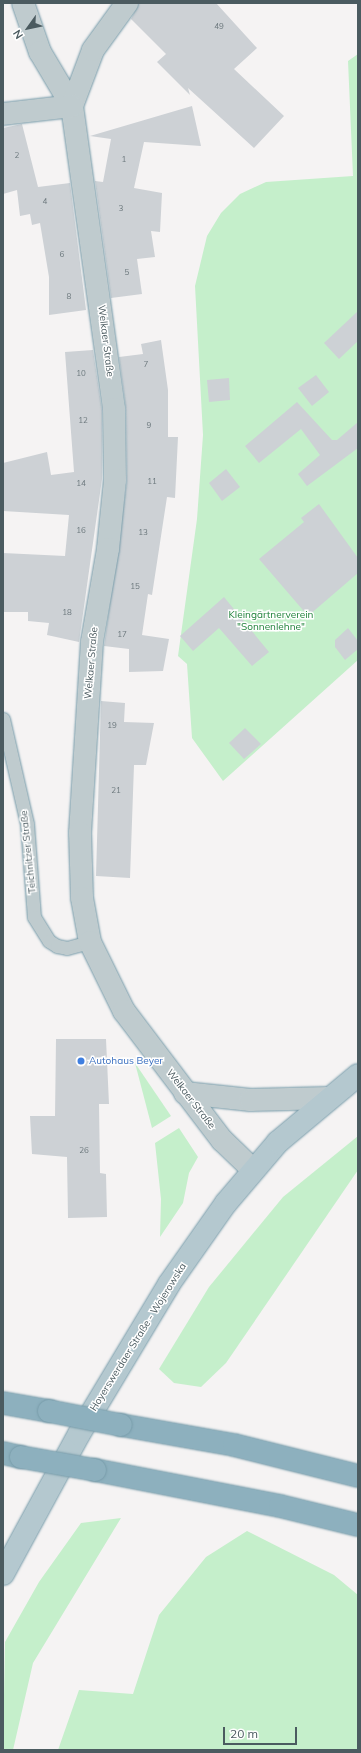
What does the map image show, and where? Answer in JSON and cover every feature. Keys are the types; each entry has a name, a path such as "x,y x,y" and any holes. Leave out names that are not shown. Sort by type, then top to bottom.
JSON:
{"highway":[{"path":"3,1403 234,1446 358,1476"},
{"path":"12,1455 280,1506 358,1525"}],"main road":[{"name":"Hoyerswerdaer Straße - Wojerowska","path":"3,1574 75,1440 169,1284 252,1169 327,1098 358,1075"}],"street":[{"path":"23,3 40,52 72,106"},
{"path":"72,106 93,50 127,3"},
{"path":"3,114 72,106"},
{"name":"Welkaer Straße","path":"72,106 114,409 115,480 108,549 92,642 80,833 82,898 90,942 124,1011 222,1140 252,1169"},
{"path":"185,1093 258,1100 327,1098"}],"lane":[{"name":"Teichnitzer Straße","path":"3,719 27,824 34,917 49,941 57,946 68,948 90,942"}],"green space":[{"name":"Kleingärtnerverein \"Sonnenlehne\"","path":"358,54 358,660 223,781 192,738 187,664 178,656 197,519 203,435 195,286 207,236 221,213 240,194 266,182 353,176 348,61"},
{"path":"135,1063 171,1116 152,1128"},
{"path":"179,1128 198,1157 189,1173 183,1203 160,1237 161,1199 155,1143"},
{"path":"358,1136 358,1170 226,1363 201,1387 174,1383 159,1369 209,1287 283,1197"},
{"path":"121,1518 33,1663 13,1750 3,1750 5,1642 39,1582 81,1523"},
{"path":"247,1531 334,1575 358,1595 358,1750 58,1750 79,1690 133,1694 159,1615 206,1557"}],"building":[{"path":"139,3 216,3 257,48 234,69 284,116 254,148 188,88 190,95 157,62 166,54 131,19"},
{"path":"192,106 201,146 144,142 134,188 162,193 160,232 151,231 155,257 137,259 142,294 111,298 95,181 103,182 111,139 90,136"},
{"path":"22,124 38,187 70,183 86,310 49,315 49,277 40,223 32,225 30,214 20,216 17,190 3,194 3,128"},
{"path":"358,311 358,341 339,359 324,343"},
{"path":"161,340 168,390 168,437 178,437 175,498 167,497 152,595 148,594 142,635 169,639 163,671 129,672 129,649 104,646 127,481 126,409 119,357 143,354 141,344"},
{"path":"93,350 102,410 102,479 79,642 47,635 49,623 28,621 28,612 3,612 3,553 65,556 69,515 3,511 3,463 47,452 51,475 74,472 65,352"},
{"path":"316,375 329,392 312,406 298,388"},
{"path":"229,378 230,400 209,402 207,380"},
{"path":"297,402 332,440 337,440 358,422 358,448 307,486 298,474 320,455 301,429 259,463 245,446"},
{"path":"226,469 240,487 222,501 209,483"},
{"path":"319,504 358,558 358,573 308,616 259,559 304,522 301,518"},
{"path":"224,597 269,652 252,666 219,628 193,651 180,636"},
{"path":"348,628 358,641 358,649 345,660 335,647 335,640"},
{"path":"101,701 125,703 124,722 154,723 146,765 134,765 130,878 96,876"},
{"path":"245,728 261,744 244,759 229,743"},
{"path":"56,1039 106,1039 109,1104 99,1104 100,1173 106,1174 107,1217 68,1218 67,1157 32,1154 30,1116 55,1116"}],"place":[{"name":"Autohaus Beyer","path":"81,1061"}]}
